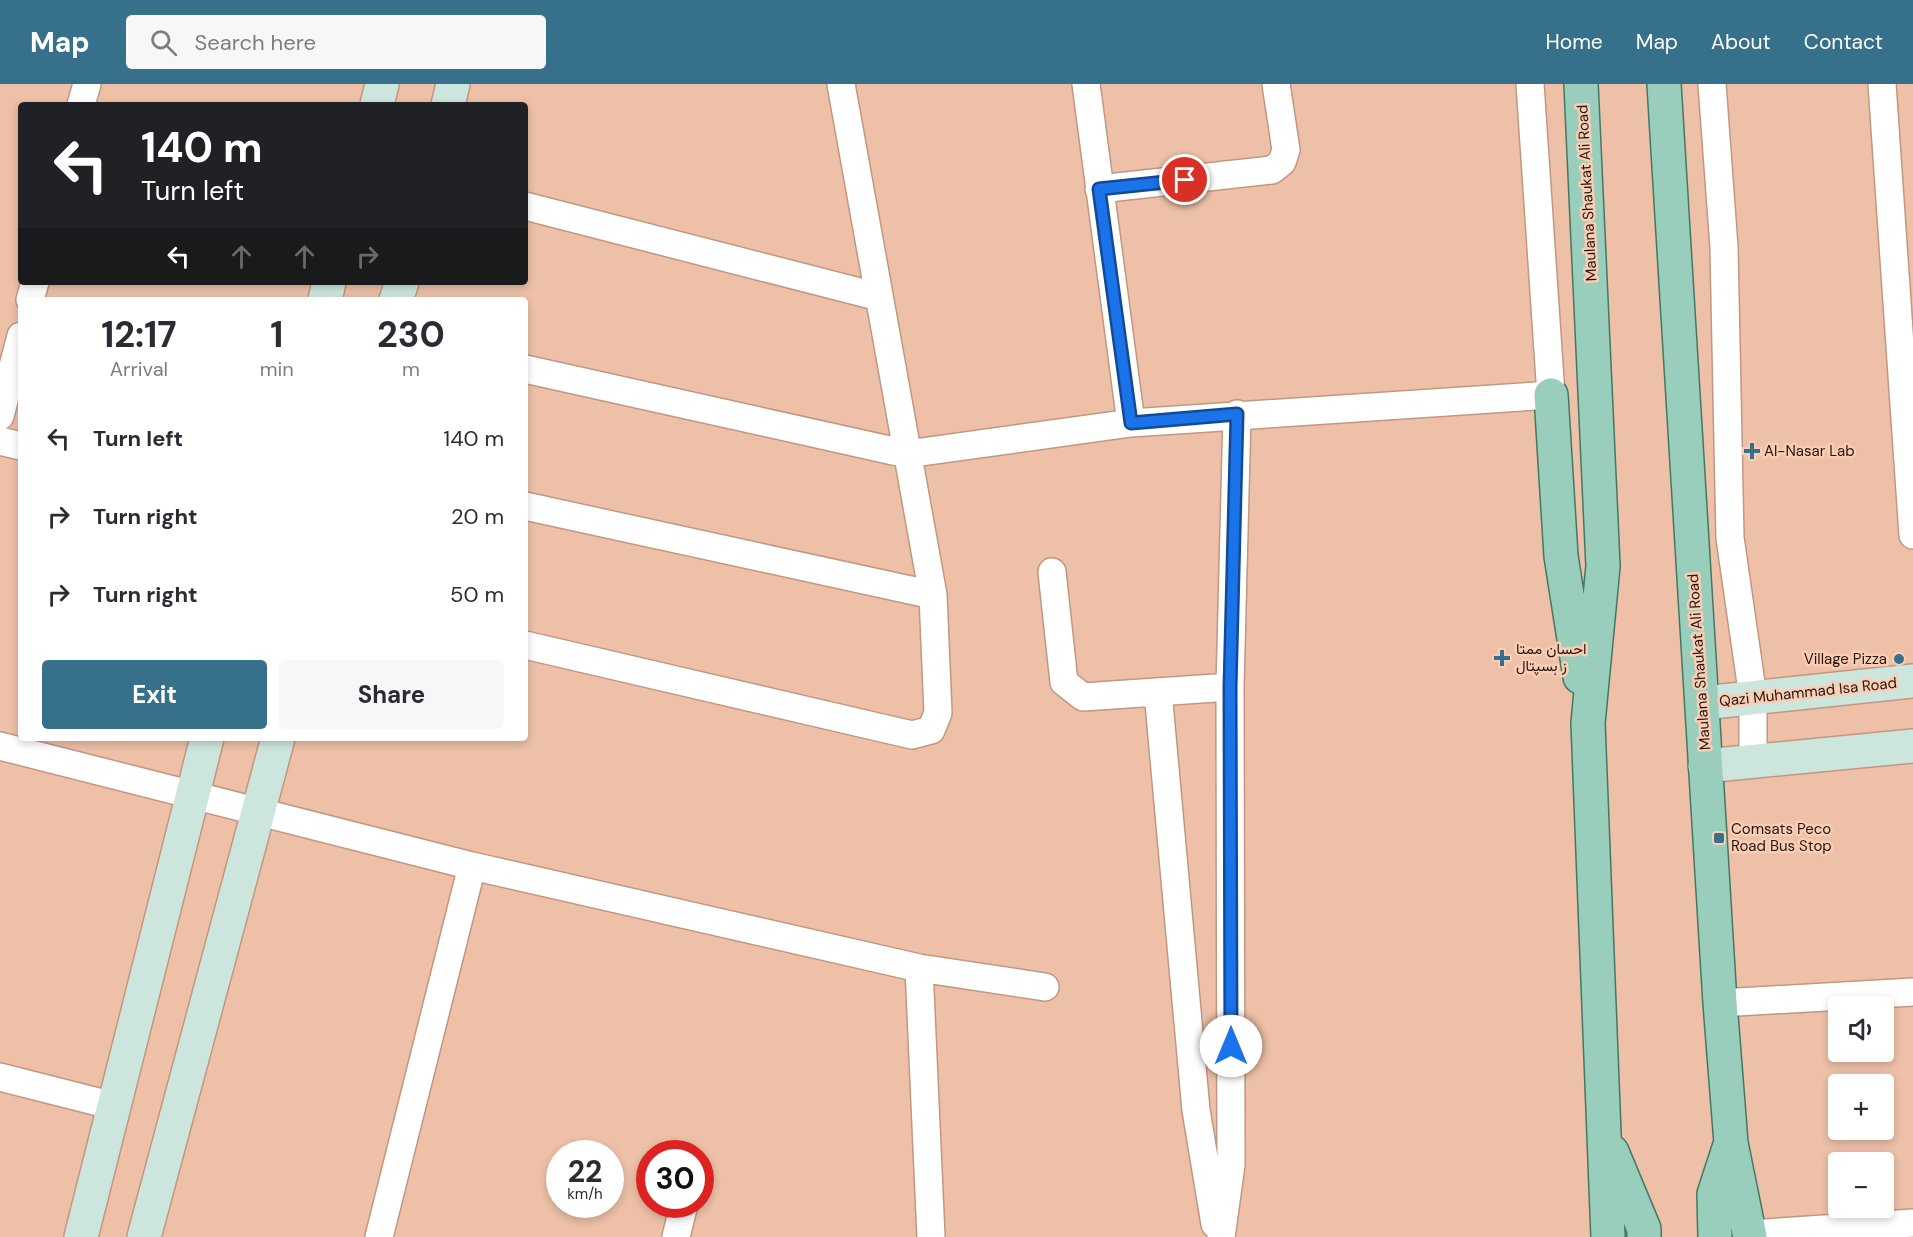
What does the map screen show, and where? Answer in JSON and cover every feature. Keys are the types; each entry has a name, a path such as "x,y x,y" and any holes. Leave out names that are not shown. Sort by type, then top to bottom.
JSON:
{"main road":[{"name":"Maulana Shaukat Ali Road","path":"1581,84 1603,566 1588,723 1608,1237"},
{"name":"Maulana Shaukat Ali Road","path":"1664,84 1720,1003 1731,1143 1750,1235"},
{"path":"1551,394 1560,556 1588,723"},
{"path":"1605,1134 1644,1229 1644,1237"},
{"path":"1715,1237 1714,1194 1731,1143"}],"street":[{"path":"82,102 87,84"},
{"path":"378,102 382,84"},
{"path":"449,102 453,84"},
{"path":"528,646 912,735 931,730 938,713 933,595 841,84"},
{"path":"1086,84 1131,423"},
{"path":"1099,189 1272,170 1282,162 1286,150 1275,84"},
{"path":"528,370 907,454 1131,423 1551,394 1530,84"},
{"path":"1712,84 1724,248 1730,538 1753,697 1753,760"},
{"path":"1882,84 1913,535"},
{"path":"528,207 879,297"},
{"path":"0,416 18,347"},
{"path":"1219,1237 1231,1165 1230,687 1237,414"},
{"path":"0,441 18,445"},
{"path":"528,507 933,595"},
{"path":"1691,545 1730,538"},
{"path":"1052,572 1064,682 1083,697 1230,687"},
{"name":"Qazi Muhammad Isa Road","path":"1703,703 1913,681"},
{"path":"1158,692 1196,1110 1219,1237"},
{"path":"81,1237 206,741"},
{"path":"144,1237 277,741"},
{"path":"0,746 192,797 472,866 919,968 1046,987"},
{"path":"1705,766 1913,746"},
{"path":"379,1237 472,866"},
{"path":"919,968 931,1237"},
{"path":"1720,1003 1913,992"},
{"path":"0,1077 114,1106"},
{"path":"676,1237 681,1218"},
{"path":"1750,1235 1913,1223"}],"place":[{"name":"Al-Nasar Lab","path":"1752,451"},
{"name":"احسان ممتا ز ہسپتال","path":"1502,658"},
{"name":"Village Pizza","path":"1899,659"},
{"name":"Comsats Peco Road Bus Stop","path":"1719,838"}],"route":[{"path":"1185,180 1099,189 1131,423 1237,414 1230,687 1231,1046"}]}
